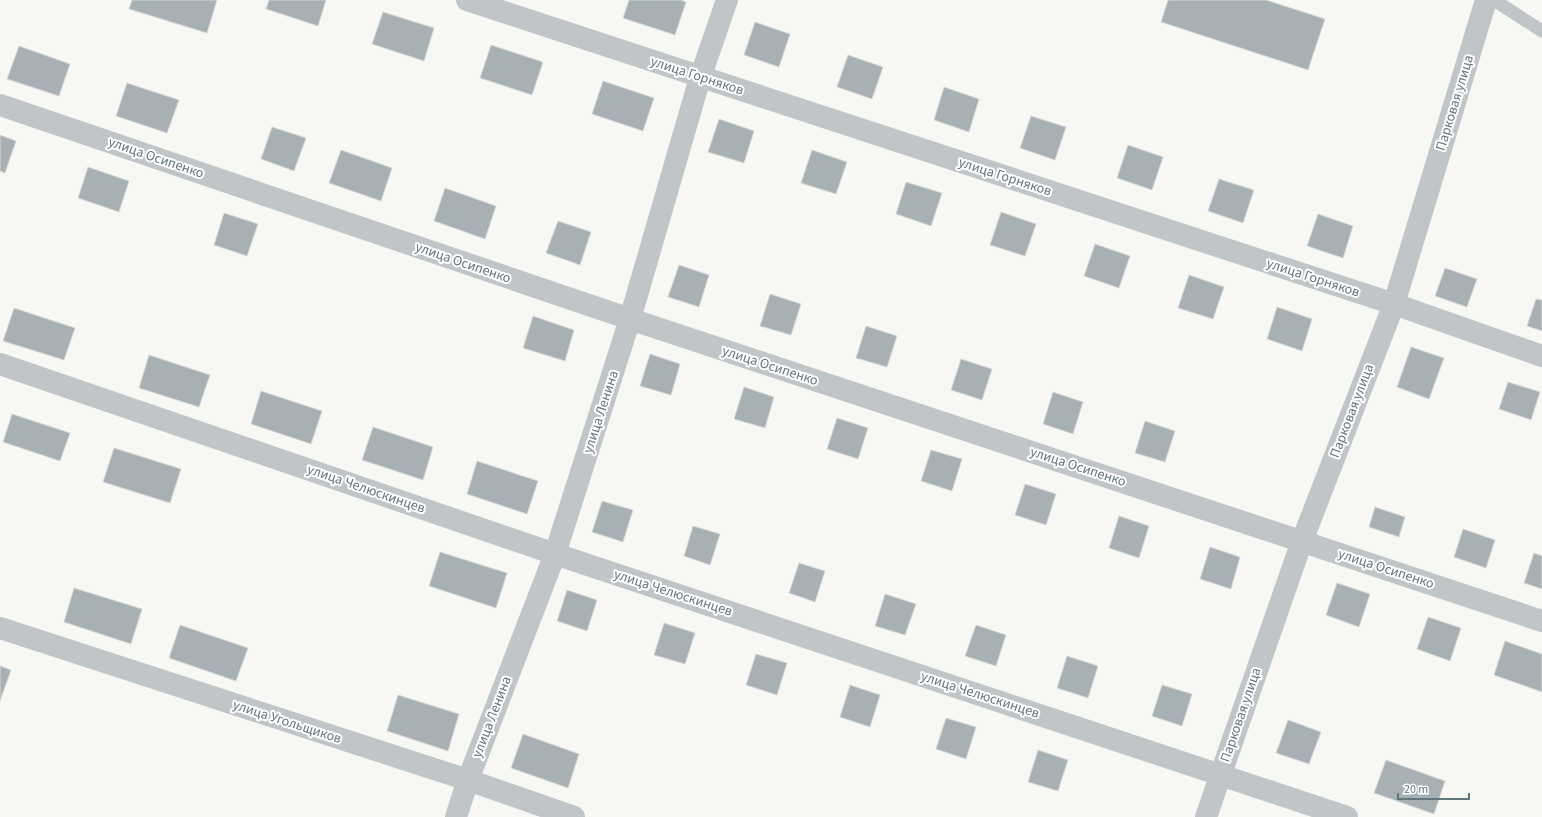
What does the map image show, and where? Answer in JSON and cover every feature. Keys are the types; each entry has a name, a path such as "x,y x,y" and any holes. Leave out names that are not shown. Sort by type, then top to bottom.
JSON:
{"street":[{"name":"улица Горняков","path":"467,0 700,78 1394,304 1542,356"},
{"name":"улица Ленина","path":"456,817 468,780 555,554 630,319 700,78 727,0"},
{"name":"Парковая улица","path":"1206,817 1302,541 1394,304 1486,0"},
{"name":"улица Осипенко","path":"0,105 630,319 1542,621"},
{"name":"улица Челюскинцев","path":"0,364 555,554 1347,817"},
{"name":"улица Угольщиков","path":"0,628 468,780 574,817"}],"lane":[{"path":"1494,0 1542,31"}],"building":[{"path":"132,0 217,0 207,33 129,9"},
{"path":"269,0 326,0 318,26 266,9"},
{"path":"629,0 681,0 686,2 675,35 623,18"},
{"path":"1168,0 1266,0 1325,19 1308,70 1161,22"},
{"path":"383,12 434,28 424,61 372,44"},
{"path":"755,22 790,34 779,67 744,55"},
{"path":"491,45 543,62 532,95 480,78"},
{"path":"19,46 70,64 59,96 7,79"},
{"path":"848,55 883,67 872,99 837,87"},
{"path":"603,81 654,98 643,131 592,114"},
{"path":"127,83 179,100 167,133 116,116"},
{"path":"944,87 979,99 969,132 934,120"},
{"path":"1031,116 1066,127 1055,160 1020,148"},
{"path":"719,119 754,131 744,163 708,152"},
{"path":"272,127 306,138 294,171 261,159"},
{"path":"0,135 16,141 5,173 0,171"},
{"path":"1128,145 1163,157 1152,190 1117,178"},
{"path":"341,150 392,168 381,201 329,183"},
{"path":"812,150 847,162 836,194 801,183"},
{"path":"88,167 129,181 119,212 78,198"},
{"path":"1219,179 1254,190 1243,223 1208,211"},
{"path":"906,182 942,193 931,226 896,214"},
{"path":"445,188 496,206 485,239 434,221"},
{"path":"1001,212 1036,224 1025,256 990,245"},
{"path":"224,213 258,224 247,256 214,245"},
{"path":"1318,214 1353,226 1343,258 1307,246"},
{"path":"558,221 591,232 580,265 546,253"},
{"path":"1095,244 1130,256 1119,288 1084,276"},
{"path":"679,265 709,275 699,307 668,297"},
{"path":"1445,268 1477,279 1467,307 1435,296"},
{"path":"1189,275 1224,287 1213,319 1178,308"},
{"path":"770,294 801,304 791,335 760,326"},
{"path":"1536,299 1542,300 1542,331 1527,326"},
{"path":"1277,307 1312,319 1302,351 1267,339"},
{"path":"14,308 75,328 64,360 3,341"},
{"path":"533,316 574,330 565,361 523,348"},
{"path":"866,326 897,336 887,367 856,358"},
{"path":"1411,347 1444,358 1429,399 1397,387"},
{"path":"650,354 680,364 671,395 640,386"},
{"path":"149,355 210,375 199,407 139,388"},
{"path":"961,359 992,369 982,400 951,390"},
{"path":"1508,382 1540,392 1531,420 1499,409"},
{"path":"744,387 774,397 765,428 734,419"},
{"path":"261,391 322,411 311,444 251,424"},
{"path":"1053,392 1083,402 1073,434 1043,424"},
{"path":"12,414 70,433 60,461 3,442"},
{"path":"837,418 868,428 858,459 827,449"},
{"path":"1145,421 1175,431 1165,462 1135,453"},
{"path":"373,427 433,447 423,480 362,460"},
{"path":"114,448 181,469 170,503 103,482"},
{"path":"931,450 962,459 952,491 921,481"},
{"path":"477,461 538,481 527,514 467,494"},
{"path":"1025,484 1056,494 1046,525 1015,515"},
{"path":"602,501 633,510 623,542 592,532"},
{"path":"1375,507 1405,517 1399,537 1369,527"},
{"path":"1119,516 1149,526 1139,558 1109,548"},
{"path":"693,526 720,534 710,565 684,556"},
{"path":"1463,529 1495,540 1486,568 1454,557"},
{"path":"1210,547 1240,557 1231,589 1200,579"},
{"path":"440,552 507,573 496,608 429,586"},
{"path":"1534,553 1542,556 1542,589 1524,583"},
{"path":"799,563 825,571 815,602 789,593"},
{"path":"1337,583 1370,594 1359,627 1326,615"},
{"path":"74,588 142,609 131,644 64,622"},
{"path":"567,590 597,600 587,631 557,621"},
{"path":"885,594 916,604 905,635 875,626"},
{"path":"1428,617 1461,628 1450,661 1417,649"},
{"path":"664,623 695,633 685,664 654,655"},
{"path":"180,625 248,648 236,681 169,658"},
{"path":"976,625 1006,635 996,666 965,656"},
{"path":"1505,641 1542,654 1542,692 1494,675"},
{"path":"756,654 787,663 777,695 746,685"},
{"path":"1067,656 1098,666 1088,698 1057,688"},
{"path":"0,666 11,670 0,701"},
{"path":"850,685 880,695 870,727 840,717"},
{"path":"1162,685 1192,694 1182,726 1152,716"},
{"path":"398,695 459,714 448,751 387,731"},
{"path":"946,718 976,727 966,759 936,749"},
{"path":"1288,720 1321,732 1309,764 1276,753"},
{"path":"523,734 579,754 568,788 511,768"},
{"path":"1038,750 1068,760 1058,791 1028,782"},
{"path":"1386,760 1445,781 1434,814 1374,793"}]}
